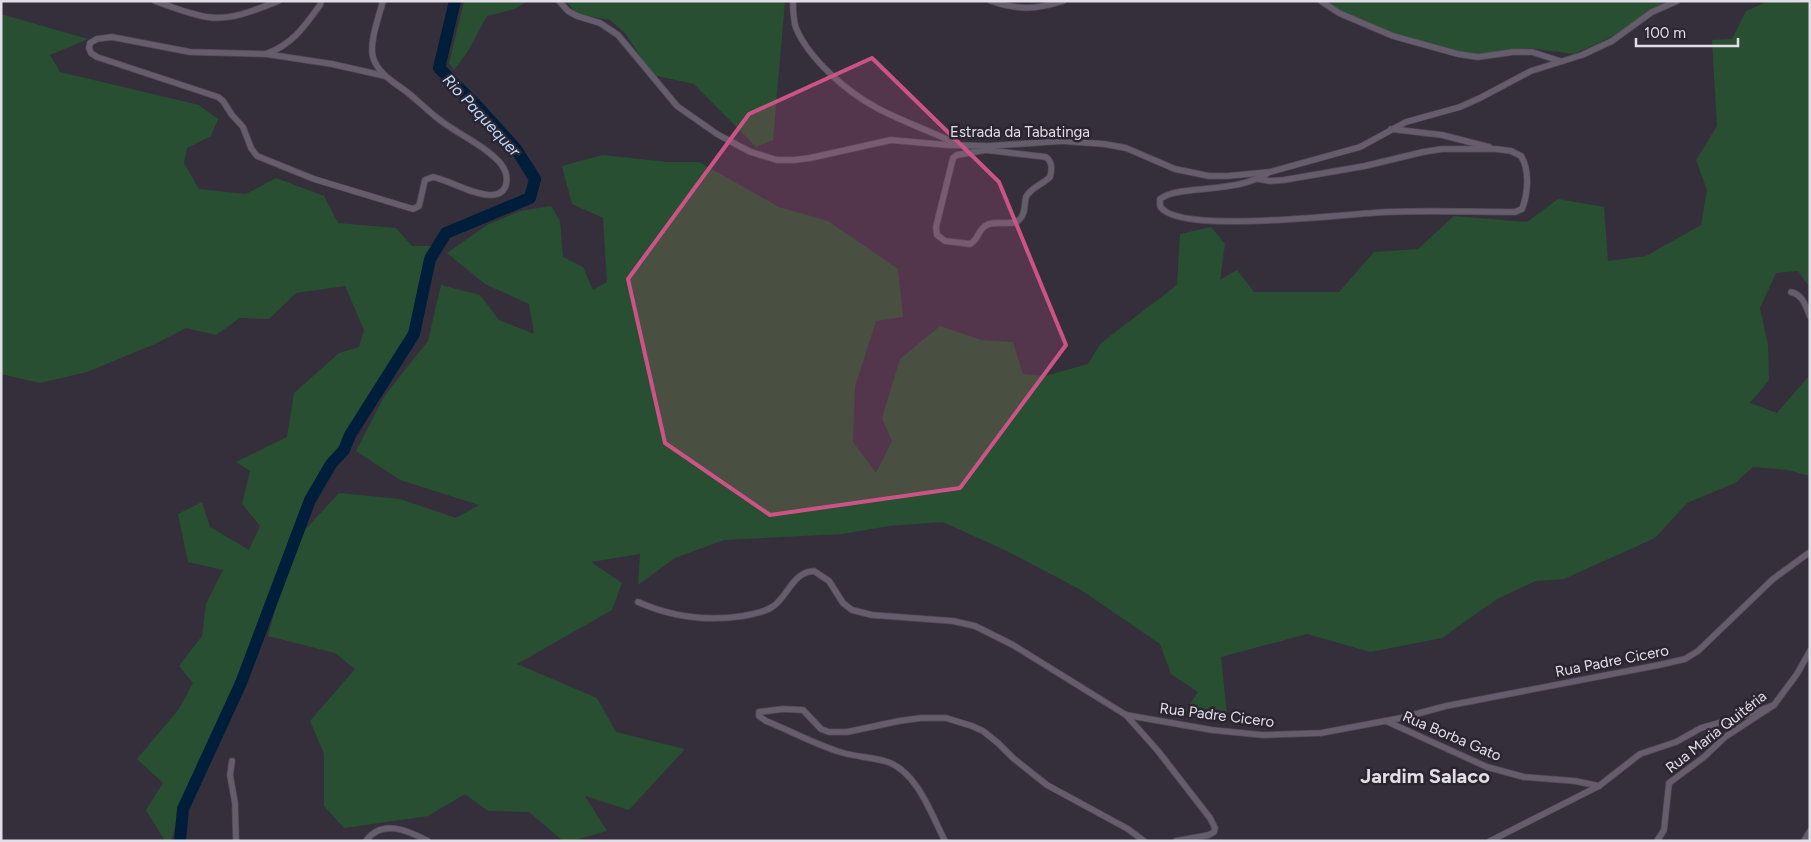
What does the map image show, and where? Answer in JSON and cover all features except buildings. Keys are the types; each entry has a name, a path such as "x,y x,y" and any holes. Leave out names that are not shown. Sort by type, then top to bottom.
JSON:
{"street":[{"path":"155,1 185,12 217,18 232,16 278,1"},
{"path":"266,54 282,47 298,34 321,1"},
{"path":"383,1 372,47 373,58 380,70 435,117 501,164 508,179 507,185 500,193 493,195 484,194 439,178 428,178 424,182 419,206 413,209 314,179 257,156 251,148 243,127 218,97 97,57 91,53 89,48 90,43 97,39 112,37 190,52 266,54 332,64 387,77"},
{"name":"Estrada da Tabatinga","path":"559,1 573,14 607,26 618,35 677,106 723,137 751,152 777,160 794,160 891,140 986,148 1062,141 1104,144 1126,148 1175,169 1209,176 1270,172 1360,147 1406,122 1460,107 1531,71 1582,55 1612,41 1652,12 1678,1"},
{"path":"793,1 796,27 804,42 813,55 842,83 875,107 960,145"},
{"path":"990,1 1028,9 1047,7 1062,1"},
{"path":"1320,1 1339,13 1393,36 1458,54 1478,57 1513,52 1532,52 1560,61"},
{"path":"1391,129 1442,134 1496,150"},
{"path":"986,148 1046,157 1050,160 1051,164 1050,177 1030,192 1019,220 992,223 986,226 976,241 970,244 941,239 936,235 936,228 953,158 957,155 986,148"},
{"path":"1258,179 1270,181 1284,180 1365,166 1442,149 1496,150 1516,153 1521,156 1526,164 1526,193 1522,210 1518,212 1448,210 1393,212 1298,220 1238,222 1193,219 1163,212 1160,206 1160,199 1171,193 1238,185 1258,179 1270,172"},
{"path":"1790,292 1802,298 1810,316"},
{"name":"Rua Padre Cicero","path":"638,602 680,616 725,619 768,609 779,601 797,578 814,571 829,580 843,603 852,610 872,615 953,621 975,626 1013,645 1126,715 1212,730 1263,735 1314,734 1684,659 1702,647 1773,579 1810,552"},
{"name":"Rua Maria Quitéria","path":"1657,841 1664,830 1668,788 1672,780 1699,761 1725,737 1774,705 1798,674 1810,650"},
{"path":"1490,841 1599,786 1640,754 1676,742 1701,728 1774,705"},
{"path":"945,841 920,791 910,778 891,763 874,758 845,754 819,745 766,721 759,716 759,712 782,709 803,710 821,729 829,732 847,732 921,718 946,718 964,723 982,731 1047,785 1128,829 1144,841"},
{"path":"1126,715 1158,751 1210,818 1215,828 1214,832 1209,835 1176,841"},
{"name":"Rua Borba Gato","path":"1385,721 1487,767 1524,777 1575,781 1599,786"},
{"path":"232,761 230,775 235,803 236,841"},
{"path":"366,841 375,832 395,828 406,830 428,841"},
{"path":"1804,841 1810,831"}],"highlighted area":[{"path":"872,58 999,182 1066,345 960,488 770,515 665,443 628,279 749,114"}],"green space":[{"path":"464,1 526,2 515,9 487,16 468,51 454,70 449,63"},
{"path":"566,1 785,1 773,140 756,147 694,84 653,75 625,33 610,20 577,14"},
{"path":"1318,1 1674,1 1659,6 1613,36 1574,54 1529,48 1467,55 1397,36"},
{"path":"1769,1 1810,3 1810,288 1798,271 1776,273 1760,308 1768,345 1769,380 1750,403 1777,413 1810,377 1810,476 1788,470 1753,467 1735,483 1687,503 1655,538 1564,579 1536,581 1497,599 1442,638 1370,652 1307,634 1221,657 1227,714 1185,711 1198,692 1171,674 1160,644 1081,590 1009,552 943,522 889,526 842,534 724,540 675,558 638,585 640,554 591,562 622,583 612,610 517,664 597,698 616,732 685,749 629,810 585,796 607,831 571,841 563,841 529,812 488,811 465,794 428,816 344,828 324,806 324,754 310,721 355,669 335,653 268,636 280,591 302,533 339,493 400,499 456,518 479,505 400,480 356,451 385,395 428,341 441,285 480,295 499,320 534,334 529,304 485,284 447,253 487,225 520,211 551,206 560,221 563,257 583,267 593,290 607,282 603,218 572,204 562,166 602,155 668,162 699,162 779,207 828,221 898,269 903,317 876,321 855,387 853,442 876,473 892,441 882,418 900,359 940,326 981,340 1013,342 1023,374 1045,376 1088,364 1101,343 1177,285 1180,234 1211,227 1225,244 1220,280 1237,270 1254,292 1339,292 1374,252 1418,249 1454,216 1527,222 1558,199 1604,207 1608,261 1646,256 1701,225 1707,190 1696,160 1717,126 1712,40 1732,39 1746,11"},
{"path":"1,14 88,39 50,55 60,72 199,105 218,119 211,136 187,148 184,163 199,189 246,194 276,178 324,196 338,223 396,228 412,246 432,246 426,258 411,330 339,449 320,473 304,500 221,721 184,795 171,841 165,841 146,810 163,783 137,759 179,709 193,683 179,666 202,636 206,604 223,570 188,562 178,514 202,502 210,527 249,550 260,526 242,504 250,471 236,462 287,437 294,393 339,353 359,347 364,330 345,286 296,293 269,319 240,318 216,335 186,328 155,344 87,372 40,383 1,374"}],"waterway":[{"name":"Rio Paquequer","path":"180,841 183,809 241,683 310,500 331,464 344,450 350,435 414,334 430,259 446,233 530,198 535,179 516,149 439,68 455,1"}],"district":[{"name":"Jardim Salaco","path":"1425,776"}]}
